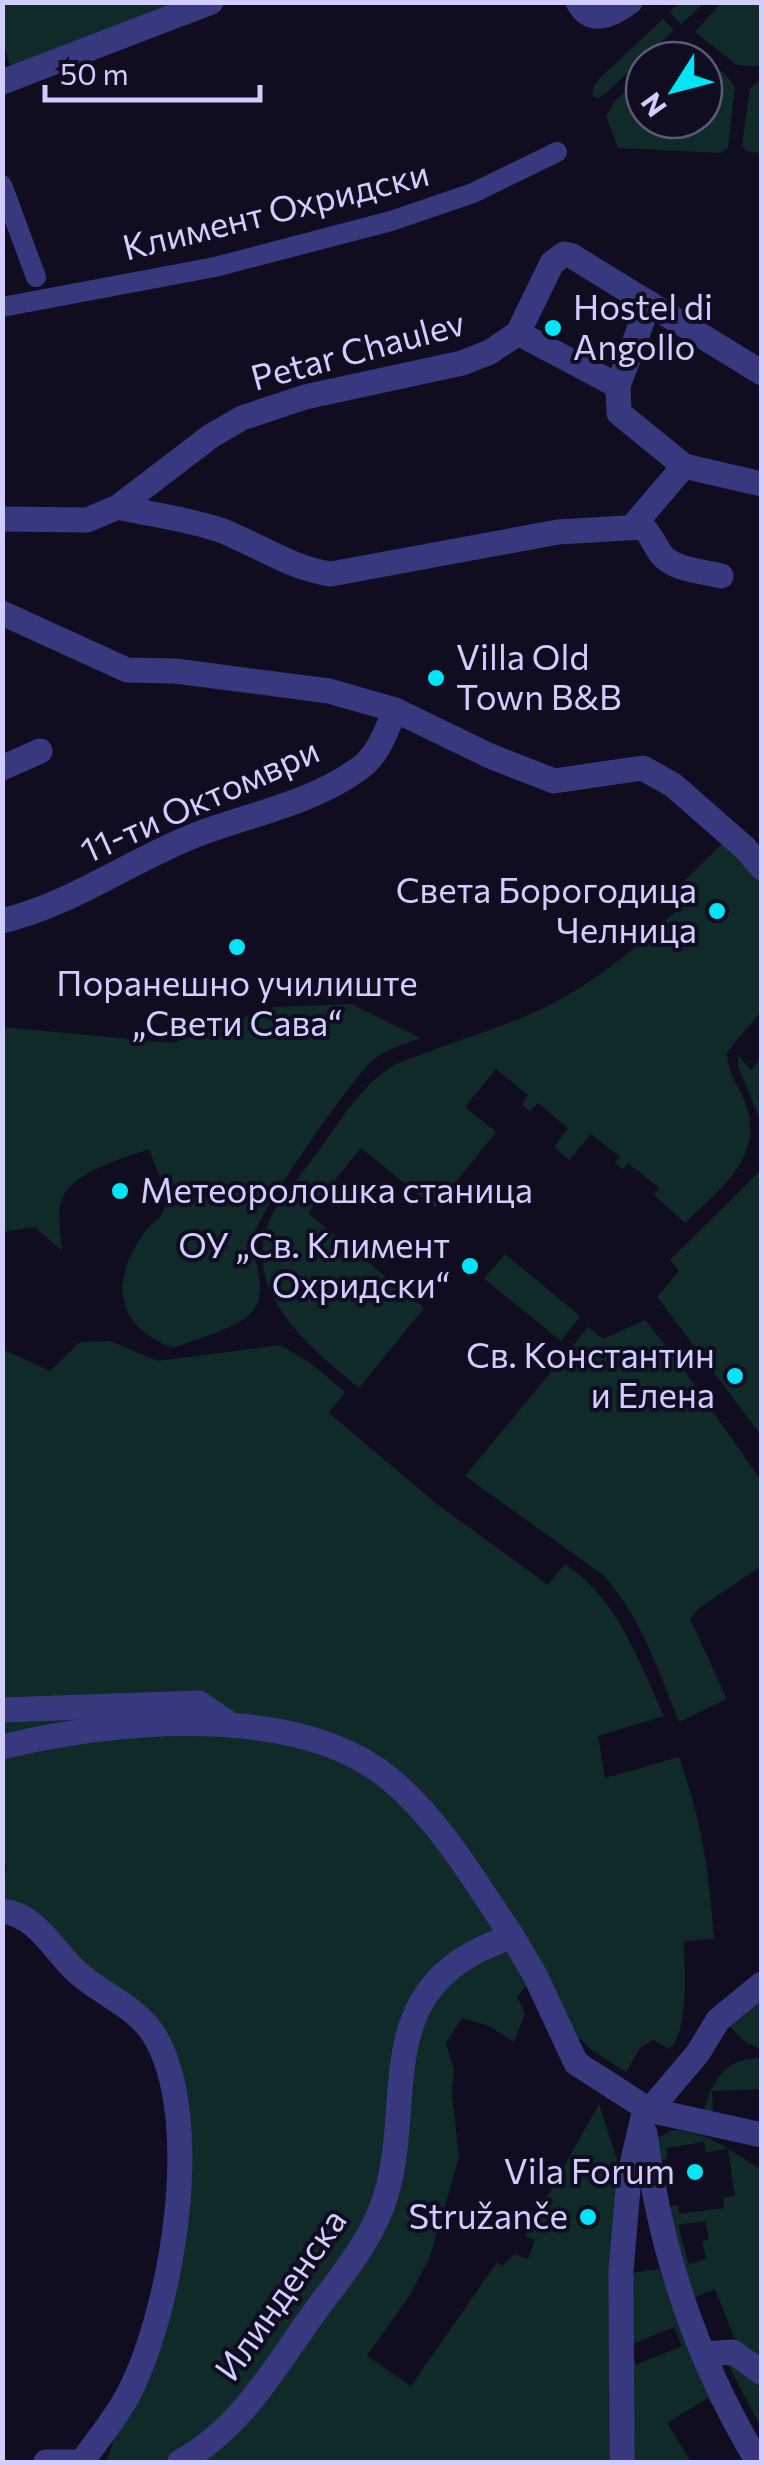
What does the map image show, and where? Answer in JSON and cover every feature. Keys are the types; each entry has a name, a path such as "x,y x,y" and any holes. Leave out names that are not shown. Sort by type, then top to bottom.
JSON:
{"street":[{"path":"5,72 211,2"},
{"path":"578,2 584,13 594,17 616,12 630,2"},
{"name":"Климент Охридски","path":"2,308 215,268 391,220 473,193 556,152"},
{"path":"2,185 36,277"},
{"name":"Petar Chaulev","path":"2,519 87,520 118,507 242,418 304,397 462,363 490,352 518,333 552,263 560,256 572,256 649,303"},
{"path":"762,372 649,303 618,386 619,413 684,466 762,484"},
{"name":"Petar Chaulev","path":"518,333 618,386"},
{"path":"634,526 684,466"},
{"path":"118,507 185,519 311,571 331,574 558,532 643,526 662,557 678,566 721,576"},
{"path":"2,613 126,670 175,670 329,692 395,710 490,756 554,781 643,768 674,785 762,868"},
{"name":"11-ти Октомври","path":"2,921 26,915 110,879 151,854 310,794 357,770 381,744 395,710"},
{"path":"2,768 40,751"},
{"path":"2,1710 199,1702 227,1722"},
{"path":"2,1746 74,1734 227,1722 302,1736 338,1748 379,1771 430,1818 512,1936 576,2063 646,2114 762,2135"},
{"path":"2,1911 19,1913 40,1930 75,1970 131,2011 154,2035 171,2078 179,2127 174,2235 160,2310 129,2395 82,2462 46,2462"},
{"name":"Илинденска","path":"180,2462 232,2424 258,2394 376,2222 394,2158 408,2032 424,1996 468,1956 512,1936"},
{"path":"622,2462 621,2270 629,2177 646,2114 698,2053 718,2020 762,1984"},
{"path":"646,2114 654,2202 669,2262 704,2354 758,2462"},
{"path":"704,2354 733,2352 762,2373"}],"green space":[{"path":"679,2 704,3 681,24 669,12"},
{"path":"2,3 211,3 13,76 3,42"},
{"path":"721,3 761,3 761,66 737,65 724,55 724,40 705,40 695,32"},
{"path":"663,19 674,30 663,40 641,40"},
{"path":"624,56 624,76 598,98 592,96 600,78"},
{"path":"724,74 735,87 728,148 720,153 618,148 606,116 624,93 624,140 724,140"},
{"path":"761,79 761,153 746,151 742,145 750,89"},
{"path":"726,840 761,882 761,1012 727,1052 750,1124 744,1157 735,1171 685,1223 654,1195 659,1188 628,1163 623,1169 615,1163 620,1157 591,1134 569,1160 554,1147 568,1128 538,1103 530,1111 522,1105 528,1095 496,1069 465,1107 496,1132 435,1208 361,1148 308,1213 424,1308 359,1388 306,1341 276,1302 263,1258 265,1234 279,1203 347,1110 376,1079 402,1062 535,1012 595,978 683,905 673,892"},
{"path":"351,1004 420,1038 372,1061 346,1092 272,1200 255,1233 259,1299 240,1321 173,1348 153,1338 128,1313 123,1297 127,1264 165,1207 164,1190 149,1149 98,1168 66,1192 59,1213 62,1251 35,1227 3,1232 3,1027 172,1043 274,1007"},
{"path":"738,1055 751,1070 761,1058 761,1140 759,1117 738,1066"},
{"path":"761,1170 761,1435 657,1297 679,1271 670,1260"},
{"path":"505,1254 580,1316 561,1341 484,1279"},
{"path":"645,1320 762,1485 761,1566 698,1609 690,1619 727,1699 679,1722 638,1626 603,1575 465,1476 588,1327 603,1339"},
{"path":"110,1341 158,1361 280,1345 309,1362 345,1392 329,1413 437,1504 548,1585 565,1564 583,1578 625,1632 664,1716 598,1736 605,1778 679,1757 699,1825 714,1939 684,1941 683,2014 676,2040 669,2049 653,2040 640,2048 626,2072 593,2051 555,2016 534,1976 517,1997 525,2013 514,2042 489,2026 462,2018 446,2043 454,2070 452,2093 459,2158 429,2259 410,2295 367,2356 411,2386 497,2262 502,2266 514,2254 528,2259 535,2240 525,2236 599,2104 618,2163 609,2339 609,2462 106,2462 147,2350 178,2175 154,2035 3,1911 7,1866 2,1863 2,1349 50,1371 80,1342"},
{"path":"761,1993 761,2049 747,2043 726,2023"},
{"path":"761,2058 761,2089 712,2091 713,2114 703,2113 711,2090 722,2073 737,2062"},
{"path":"672,2130 696,2134 728,2149 706,2152 704,2142 666,2148 667,2159 657,2161 658,2138"},
{"path":"728,2149 761,2170 761,2361 734,2337 715,2289 691,2299 668,2207 678,2205 679,2214 724,2208 723,2198 735,2196","holes":["705,2221 709,2239 702,2242 706,2258 689,2265 678,2225"]},
{"path":"659,2269 687,2344 726,2426 708,2398 667,2423 691,2462 631,2462 625,2274","holes":["674,2327 682,2346 636,2365 628,2346"]},
{"path":"727,2363 761,2382 761,2427"}],"place":[{"name":"Hostel di Angollo","path":"553,328"},
{"name":"Villa Old Town B&B","path":"436,678"},
{"name":"Света Борогодица Челница","path":"717,911"},
{"name":"Поранешно училиште „Свети Сава“","path":"237,947"},
{"name":"Метеоролошка станица","path":"120,1191"},
{"name":"ОУ „Св. Климент Охридски“","path":"470,1266"},
{"name":"Св. Константин и Елена","path":"735,1376"},
{"name":"Vila Forum","path":"695,2172"},
{"name":"Stružanče","path":"588,2217"}]}
